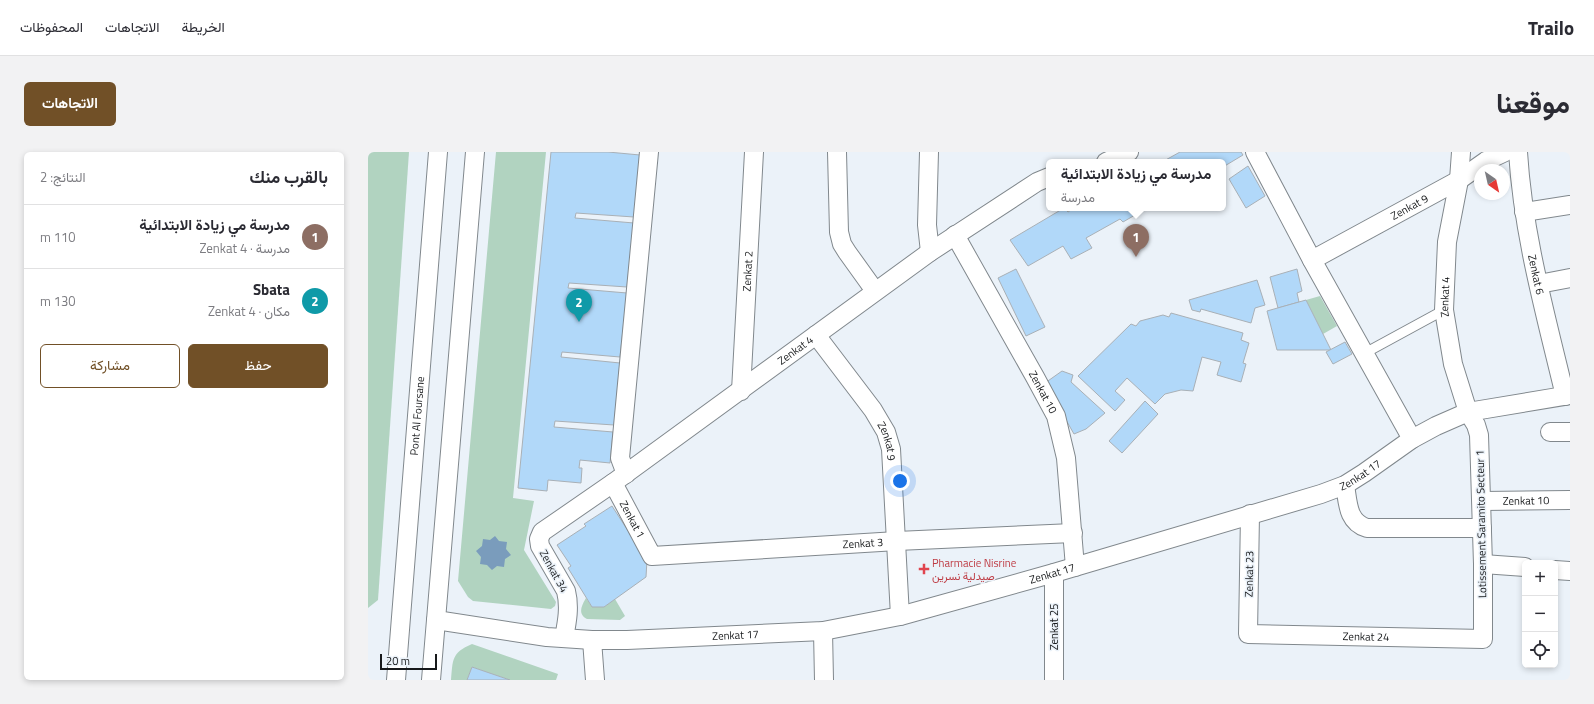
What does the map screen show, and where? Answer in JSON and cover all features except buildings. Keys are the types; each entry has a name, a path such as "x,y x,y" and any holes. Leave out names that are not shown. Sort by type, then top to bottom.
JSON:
{"street":[{"name":"Pont Al Foursane","path":"396,680 438,152"},
{"path":"431,680 475,152"},
{"name":"Zenkat 1","path":"649,152 620,458 620,478 652,556"},
{"name":"Zenkat 2","path":"741,391 754,152"},
{"path":"837,152 839,232 842,244 875,291"},
{"path":"929,152 927,225 930,252"},
{"path":"1113,159 1129,152"},
{"path":"1255,152 1312,260 1412,439"},
{"name":"Zenkat 4","path":"1461,152 1459,180 1447,242 1444,310 1453,364 1468,412"},
{"name":"Zenkat 9","path":"1312,260 1459,180 1486,161 1505,152"},
{"name":"Zenkat 6","path":"1518,152 1524,212 1539,284 1567,396"},
{"name":"Zenkat 4","path":"545,529 620,478 741,391 930,252 1036,182 1046,178"},
{"path":"1524,212 1570,205"},
{"name":"Zenkat 10","path":"955,236 1056,416 1066,458 1075,567"},
{"path":"1539,284 1570,278"},
{"name":"Zenkat 9","path":"816,335 873,410 886,432 891,449 900,616"},
{"name":"Zenkat 17","path":"436,620 564,638 627,640 823,631 900,616 1075,567 1345,485 1412,439 1436,426 1468,412 1567,396"},
{"name":"Lotissement Saramito Secteur 1","path":"1468,412 1476,425 1479,435 1482,501 1483,639"},
{"path":"1550,432 1570,432"},
{"path":"1345,485 1350,515 1360,526 1367,528 1482,528"},
{"name":"Zenkat 10","path":"1482,501 1570,500"},
{"name":"Zenkat 23","path":"1248,634 1250,514"},
{"name":"Zenkat 34","path":"545,529 540,535 540,546 566,590 568,598 569,606 564,638"},
{"name":"Zenkat 3","path":"652,556 896,541 1073,533"},
{"path":"1483,564 1522,567"},
{"path":"1558,570 1570,571"},
{"name":"Zenkat 25","path":"1054,573 1054,680"},
{"path":"823,631 824,680"},
{"name":"Zenkat 24","path":"1248,634 1483,639"},
{"path":"592,640 595,680"}],"lane":[{"path":"1365,353 1444,310"}],"green space":[{"path":"368,152 409,152 378,600 368,608"},
{"path":"496,152 546,152 513,498 534,501 524,550 556,602 555,606 551,609 473,601 468,597 458,581"},
{"path":"1320,296 1337,326 1323,334 1306,300"},
{"path":"586,598 592,607 604,607 615,599 625,616 620,620 587,619 581,612"},
{"path":"472,644 558,674 556,680 510,680 472,667 467,680 451,680 454,658 465,647"}],"water":[{"path":"495,536 499,541 507,542 506,549 511,555 505,559 504,567 497,566 492,570 487,565 480,564 481,557 476,551 482,546 483,539 490,540"}],"place":[{"name":"مدرسة مي زيادة الابتدائية","path":"1136,257"},
{"name":"Sbata","path":"579,322"},
{"name":"Pharmacie Nisrine صيدلية نسرين","path":"924,569"}]}
